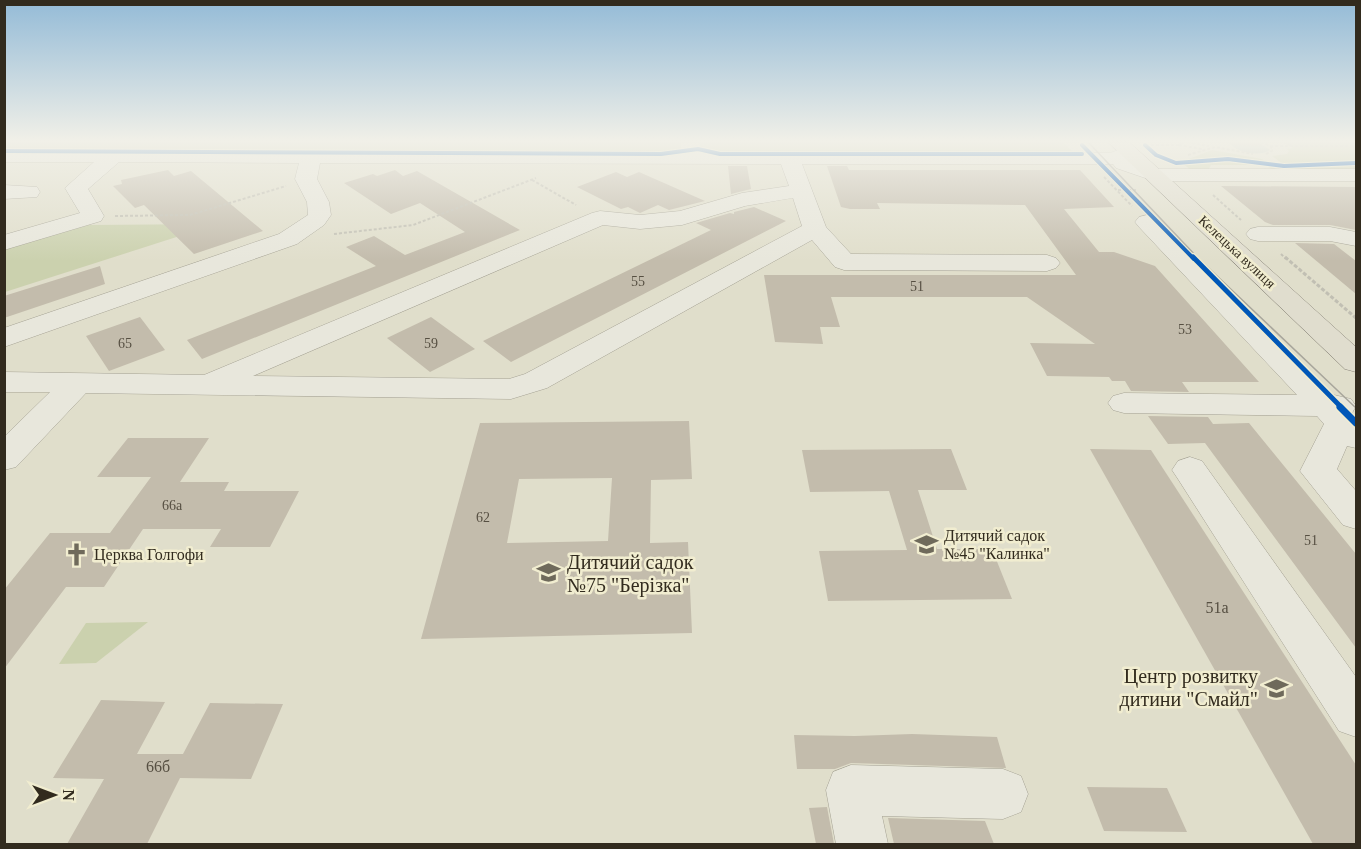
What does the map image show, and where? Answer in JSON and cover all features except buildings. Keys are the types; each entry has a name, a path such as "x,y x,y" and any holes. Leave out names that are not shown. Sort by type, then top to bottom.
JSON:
{"main road":[{"name":"Келецька вулиця","path":"1172,182 1356,363"}],"street":[{"path":"4,243 93,216 76,188 84,182"},
{"path":"4,338 288,239 320,216 322,207 313,182"},
{"path":"798,182 815,229 844,262 1047,263"},
{"path":"204,385 600,218 640,222 682,218 742,200 801,190"},
{"path":"4,192 29,192"},
{"path":"1145,214 1345,418"},
{"path":"4,382 511,389 536,381 815,229"},
{"path":"1258,234 1330,234 1356,239"},
{"path":"4,458 78,383"},
{"path":"1124,403 1345,418"},
{"path":"1345,418 1318,471 1356,515"},
{"path":"1190,470 1356,715"},
{"path":"862,844 851,790 1004,794"}],"path":[{"path":"93,216 190,216 275,182"},
{"path":"288,239 413,225 528,182"},
{"path":"535,182 576,205"},
{"path":"1129,182 1145,214"},
{"path":"1129,182 1145,214"}],"green space":[{"path":"217,224 5,292 5,249 88,225"},
{"path":"148,622 96,663 59,664 86,623"}],"tram line":[{"path":"1126,182 1198,258 1356,408"}],"cycle path":[{"path":"1118,182 1356,423"}],"place":[{"name":"Дитячий садок №45 \"Калинка\"","path":"926,544"},
{"name":"Церква Голгофи","path":"76,554"},
{"name":"Дитячий садок №75 \"Берізка\"","path":"549,573"},
{"name":"Центр розвитку дитини \"Смайл\"","path":"1276,688"}]}
